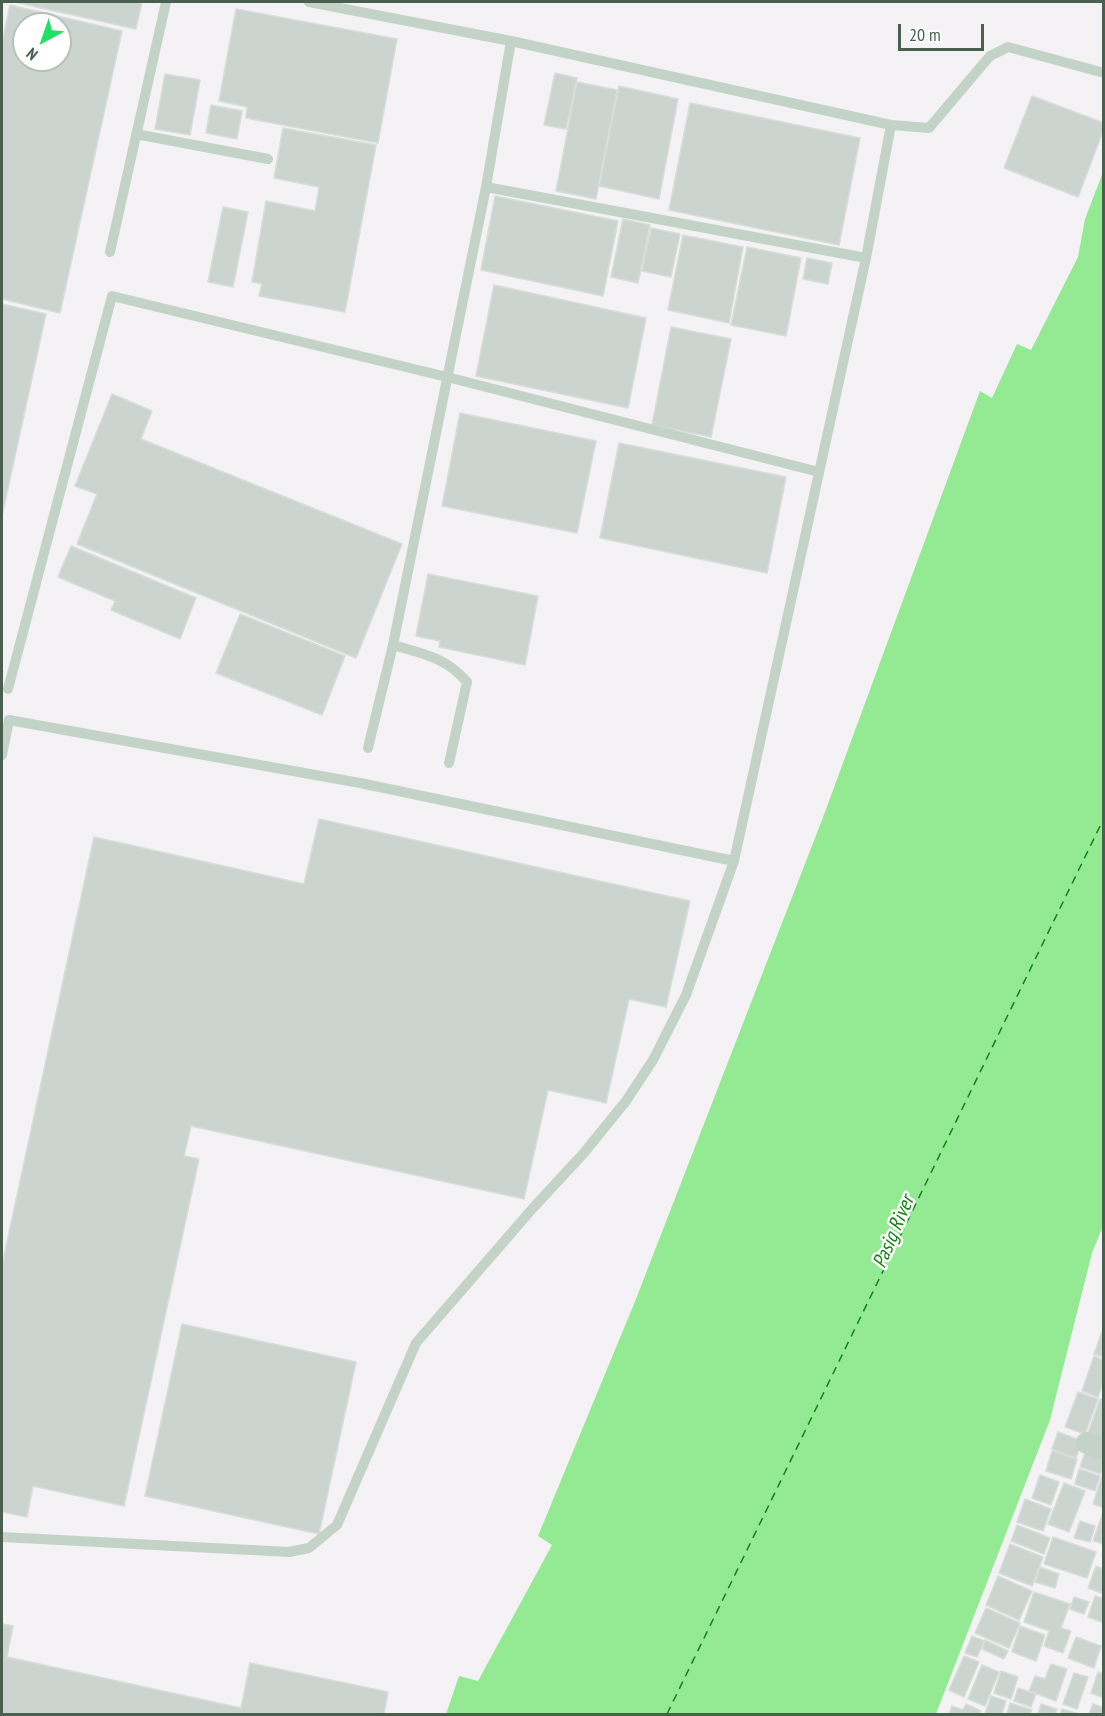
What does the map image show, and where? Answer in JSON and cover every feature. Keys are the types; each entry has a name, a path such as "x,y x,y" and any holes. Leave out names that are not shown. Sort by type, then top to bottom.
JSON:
{"lane":[{"path":"110,252 166,2"},
{"path":"309,2 511,41 891,125 929,128 990,56 1008,47 1104,73"},
{"path":"368,748 393,645 486,187 511,41"},
{"path":"2,1537 289,1552 309,1548 337,1524 416,1343 583,1154 626,1101 653,1060 686,995 734,861 866,258 891,125"},
{"path":"136,134 268,159"},
{"path":"486,187 866,258"},
{"path":"8,689 112,296 447,377 819,472"},
{"path":"393,645 440,660 457,670 467,682 449,763"},
{"path":"2,755 9,720 360,783 734,861"}],"water":[{"name":"Pasig River","path":"1103,172 1103,1226 1092,1253 1050,1420 936,1714 446,1714 459,1676 478,1681 552,1545 538,1536 634,1304 822,820 980,391 992,398 1017,344 1031,350 1078,257 1085,219"}],"building":[{"path":"14,2 142,2 136,29 72,15 72,12 59,12"},
{"path":"10,5 40,12 12,12 12,72 72,72 72,19 122,31 60,313 2,299 2,43"},
{"path":"236,9 397,39 378,143 246,118 247,107 219,101"},
{"path":"555,73 577,78 566,129 544,125"},
{"path":"165,74 200,80 190,135 155,129"},
{"path":"577,82 617,90 596,199 556,191"},
{"path":"619,86 678,99 659,199 599,186"},
{"path":"1032,96 1104,123 1104,129 1078,197 1004,168"},
{"path":"690,103 860,138 839,245 669,210"},
{"path":"211,105 242,111 237,139 206,133"},
{"path":"283,128 376,145 345,312 259,296 262,284 252,282 266,201 315,211 319,187 274,178"},
{"path":"495,196 618,221 603,296 481,270"},
{"path":"223,207 248,212 233,287 208,282"},
{"path":"623,219 650,225 638,283 611,277"},
{"path":"651,228 680,234 671,277 642,271"},
{"path":"683,235 743,247 729,323 668,310"},
{"path":"747,247 801,258 786,336 731,325"},
{"path":"807,258 832,263 828,284 803,279"},
{"path":"494,285 646,318 628,408 476,376"},
{"path":"2,304 46,314 2,516"},
{"path":"671,327 731,339 711,437 652,425"},
{"path":"112,394 152,411 141,439 402,544 356,658 77,544 97,494 75,486"},
{"path":"460,413 596,441 577,533 442,506"},
{"path":"619,443 786,477 767,573 600,538"},
{"path":"71,546 196,598 180,639 111,610 115,601 58,577"},
{"path":"428,574 538,596 525,665 439,647 440,641 416,636"},
{"path":"240,614 345,656 322,715 216,673"},
{"path":"319,819 690,901 666,1007 629,999 606,1103 548,1090 524,1199 191,1126 184,1156 199,1159 124,1506 33,1486 27,1517 2,1512 2,1265 94,837 304,884"},
{"path":"182,1324 356,1362 319,1534 145,1496"},
{"path":"1104,1326 1104,1357 1094,1354"},
{"path":"1094,1356 1104,1360 1104,1380 1098,1397 1082,1391"},
{"path":"1078,1392 1098,1399 1085,1434 1065,1427"},
{"path":"1100,1399 1104,1401 1104,1445 1086,1439"},
{"path":"1058,1432 1082,1441 1076,1458 1052,1449"},
{"path":"1086,1450 1104,1456 1104,1468 1101,1474 1080,1467"},
{"path":"1052,1451 1077,1459 1071,1479 1046,1471"},
{"path":"1079,1469 1100,1476 1095,1491 1075,1484"},
{"path":"1040,1475 1059,1482 1051,1505 1032,1498"},
{"path":"1102,1476 1104,1477 1104,1508 1093,1504"},
{"path":"1064,1483 1085,1491 1069,1532 1048,1524"},
{"path":"1025,1499 1051,1509 1043,1531 1017,1522"},
{"path":"1104,1513 1104,1544 1093,1541"},
{"path":"1080,1521 1095,1526 1090,1542 1074,1538"},
{"path":"1017,1525 1050,1538 1044,1554 1011,1541"},
{"path":"1053,1537 1096,1552 1087,1578 1044,1564"},
{"path":"1010,1544 1043,1557 1032,1586 999,1573"},
{"path":"1096,1566 1104,1569 1104,1594 1088,1588"},
{"path":"1040,1567 1059,1574 1055,1588 1035,1582"},
{"path":"998,1576 1032,1591 1019,1620 986,1605"},
{"path":"1034,1592 1070,1604 1061,1628 1071,1631 1063,1653 1044,1646 1049,1631 1024,1622"},
{"path":"1095,1596 1104,1599 1104,1623 1088,1617"},
{"path":"1074,1597 1089,1602 1084,1614 1070,1609"},
{"path":"986,1608 1020,1623 1009,1648 975,1633"},
{"path":"2,1624 13,1626 7,1657 241,1708 250,1663 388,1692 384,1714 2,1714"},
{"path":"1020,1626 1045,1635 1036,1661 1012,1652"},
{"path":"972,1636 984,1641 977,1657 965,1653"},
{"path":"1076,1637 1101,1646 1094,1668 1068,1658"},
{"path":"985,1640 1008,1651 1004,1659 982,1649"},
{"path":"964,1656 979,1662 964,1697 949,1690"},
{"path":"1051,1664 1067,1669 1056,1701 1029,1691 1035,1676 1045,1679"},
{"path":"982,1665 999,1672 985,1706 968,1699"},
{"path":"1001,1671 1018,1677 1011,1699 994,1693"},
{"path":"1098,1672 1104,1674 1104,1698 1091,1693"},
{"path":"1074,1673 1088,1677 1077,1709 1063,1704"},
{"path":"1018,1688 1036,1694 1031,1707 1014,1701"},
{"path":"991,1696 1006,1701 1002,1714 985,1714"},
{"path":"1010,1703 1032,1710 1030,1714 1007,1714"},
{"path":"966,1704 981,1711 979,1714 949,1714 952,1706 963,1710"},
{"path":"1041,1704 1057,1709 1055,1714 1038,1714"},
{"path":"1093,1704 1104,1708 1104,1714 1089,1714"},
{"path":"1062,1709 1079,1714 1060,1714"}],"ferry route":[{"path":"667,1714 1104,818"}]}
